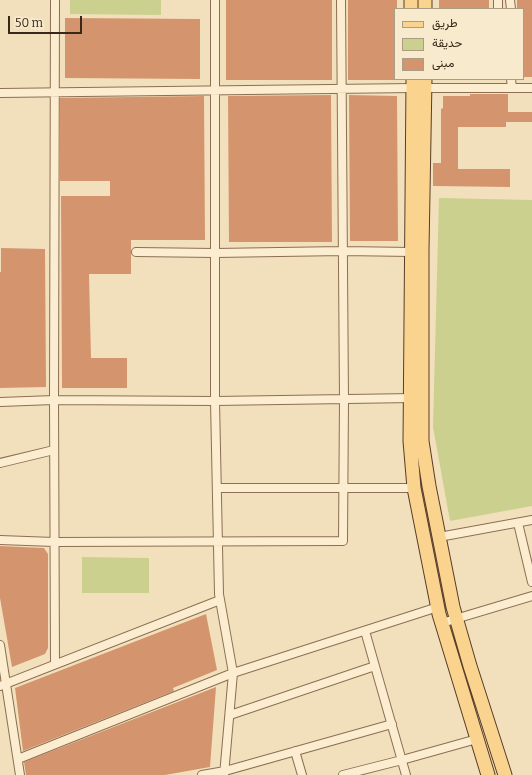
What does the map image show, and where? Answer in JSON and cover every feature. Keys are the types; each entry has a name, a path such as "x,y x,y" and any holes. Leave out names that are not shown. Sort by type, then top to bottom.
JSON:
{"main road":[{"path":"419,83 412,252 416,398 429,486 453,607 470,666 505,775"},
{"path":"419,83 422,250 416,398 410,440 414,488 442,623 488,775"}],"street":[{"path":"55,0 55,664"},
{"path":"215,0 215,401 219,594 233,673 224,773"},
{"path":"0,540 54,542 343,541 344,399 341,0"},
{"path":"499,80 499,88"},
{"path":"512,80 512,88"},
{"path":"0,93 342,89 419,83 499,88 532,88"},
{"path":"136,252 412,252"},
{"path":"0,402 54,400 215,401 416,398"},
{"path":"0,463 54,450"},
{"path":"217,488 414,488"},
{"path":"439,537 532,520"},
{"path":"518,523 532,582"},
{"path":"442,623 532,597"},
{"path":"3,685 220,600"},
{"path":"18,760 233,673 438,607"},
{"path":"365,631 406,775"},
{"path":"0,645 3,685 20,775"},
{"path":"230,715 375,666"},
{"path":"202,775 224,773 295,751 392,724"},
{"path":"343,775 402,760 477,738"},
{"path":"295,751 302,775"}],"green space":[{"path":"70,0 161,0 161,15 70,14"},
{"path":"439,198 532,200 532,506 450,521 433,427"},
{"path":"82,557 149,558 149,593 82,593"}],"building":[{"path":"226,0 332,0 332,80 226,80"},
{"path":"348,0 397,0 397,8 394,8 394,80 348,80"},
{"path":"439,0 489,0 489,8 439,8"},
{"path":"517,0 532,0 532,77 524,77 524,8 517,8"},
{"path":"65,18 200,19 200,79 65,78"},
{"path":"470,94 508,94 508,112 532,112 532,122 506,122 506,127 458,127 458,169 510,169 510,187 433,186 433,163 441,163 441,109 443,108 443,96 470,96"},
{"path":"331,95 332,242 229,242 228,96"},
{"path":"349,95 397,96 398,241 350,241"},
{"path":"204,96 205,240 131,240 131,274 89,274 91,358 127,358 127,388 62,388 61,196 110,196 110,181 60,181 60,98"},
{"path":"1,248 45,249 46,387 0,388"},
{"path":"0,546 44,548 48,554 48,648 45,654 12,667 0,598"},
{"path":"206,614 217,670 173,688 174,691 23,751 15,688"},
{"path":"216,687 210,767 165,775 26,775 24,762"}]}
